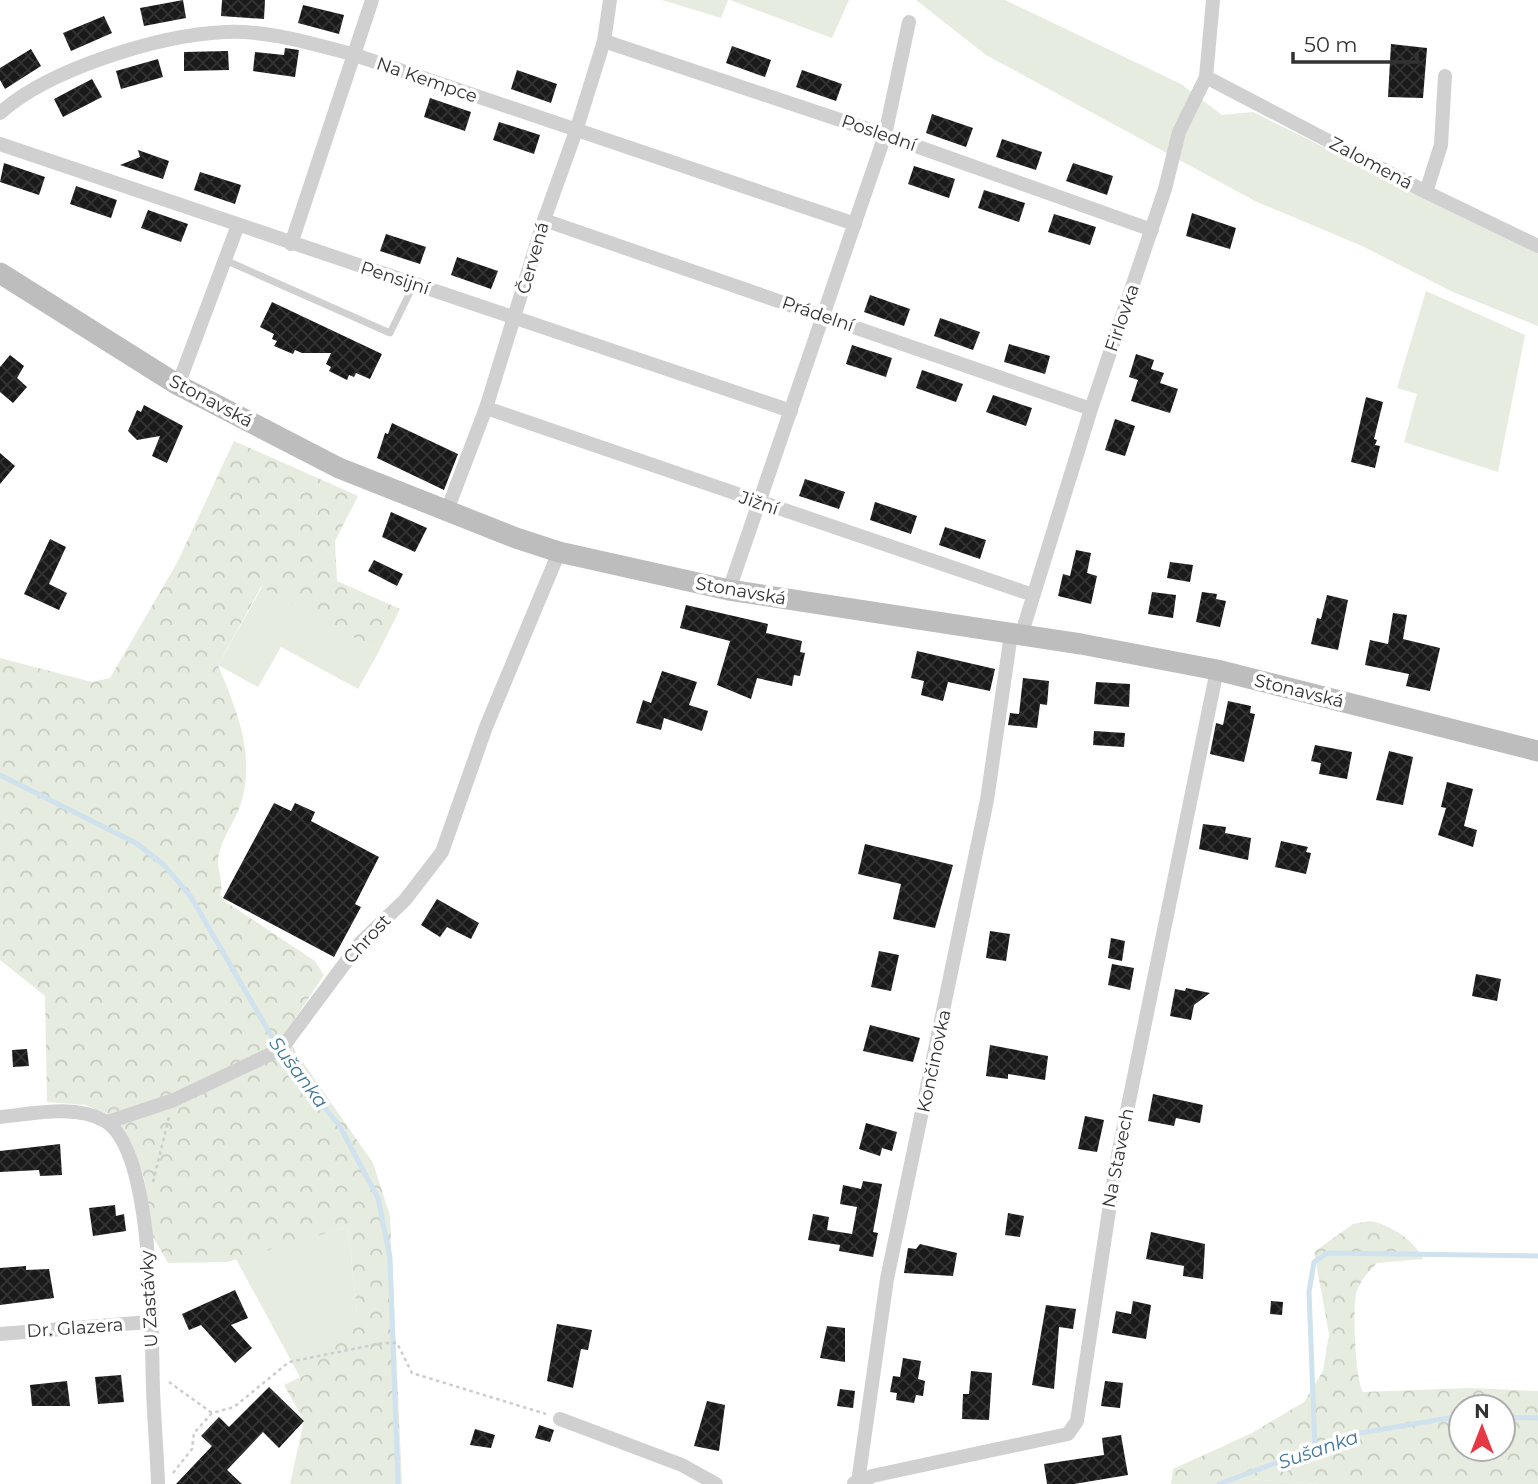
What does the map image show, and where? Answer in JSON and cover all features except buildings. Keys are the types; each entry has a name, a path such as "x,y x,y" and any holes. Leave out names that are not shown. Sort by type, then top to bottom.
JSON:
{"main road":[{"name":"Stonavská","path":"0,273 178,384 339,468 446,513 559,552 729,590 1217,670 1538,751"}],"street":[{"path":"291,244 372,0"},
{"name":"Červená","path":"446,513 486,408 544,220 576,131 604,41 610,0"},
{"name":"Firlovka","path":"1016,635 1033,596 1091,409 1152,229 1179,132 1206,77 1213,0"},
{"path":"729,590 885,135 909,22"},
{"name":"Na Kempce","path":"0,113 16,100 93,62 162,41 226,32 290,38 352,54 855,224"},
{"name":"Poslední","path":"604,41 885,135 1152,229"},
{"path":"1426,192 1441,145 1446,76"},
{"name":"Zalomená","path":"1206,77 1426,192 1538,246"},
{"name":"Pensijní","path":"0,144 790,411"},
{"name":"Prádelní","path":"544,220 1091,409"},
{"path":"178,384 238,225"},
{"name":"Jižní","path":"486,408 1033,596"},
{"name":"Chrost","path":"108,1122 174,1100 279,1048 360,943 405,900 442,852 486,727 559,552"},
{"name":"Končinovka","path":"857,1483 887,1279 987,800 1016,635"},
{"name":"Na Stavech","path":"857,1483 872,1475 1068,1434 1077,1421 1116,1166 1217,670"},
{"path":"0,1117 64,1112 91,1115 108,1122"},
{"name":"U Zastávky","path":"108,1122 119,1135 130,1161 142,1206 150,1284 149,1322 158,1484"},
{"name":"Dr. Glazera","path":"0,1334 149,1322"},
{"path":"560,1419 682,1465 716,1484"}],"lane":[{"path":"225,260 390,333 414,284"}],"path":[{"path":"152,1189 158,1151 174,1100"},
{"path":"171,1475 192,1449 194,1433 212,1413 234,1407 289,1362 383,1343 397,1343 412,1373 560,1419"},
{"path":"152,1369 212,1413"}],"green space":[{"path":"662,0 728,0 721,18"},
{"path":"730,0 849,0 832,38"},
{"path":"916,0 1005,0 1181,84 1222,115 1253,112 1538,253 1538,326 1453,292 1362,246 1255,201 986,55"},
{"path":"1426,291 1525,335 1498,472 1404,442 1417,394 1397,388"},
{"path":"234,441 358,496 335,541 337,581 400,609 379,651 261,587 218,665 242,731 246,765 242,800 221,847 218,865 220,895 226,902 315,961 324,975 284,1035 373,1163 390,1216 402,1484 290,1484 304,1421 284,1385 313,1371 336,1328 357,1311 348,1227 227,1262 168,1263 152,1235 144,1178 131,1142 107,1114 86,1105 47,1102 45,996 0,960 0,658 92,682 110,678 177,563"},
{"path":"262,587 379,651 358,689 281,647 258,687 218,665"},
{"path":"1370,1221 1394,1230 1414,1246 1423,1259 1377,1263 1357,1290 1355,1341 1363,1392 1469,1388 1538,1391 1538,1484 1319,1484 1235,1478 1219,1484 1171,1484 1173,1469 1252,1433 1304,1402 1323,1371 1329,1334 1314,1252 1353,1224"},
{"path":"348,1227 357,1311 336,1329 313,1371 300,1377 236,1259"},
{"path":"1235,1478 1319,1484 1219,1484"}],"waterway":[{"name":"Sušanka","path":"0,775 136,843 164,865 191,897 287,1063 339,1125 378,1198 390,1258 398,1484"},
{"path":"1315,1449 1309,1292 1314,1262 1327,1253 1538,1256"},
{"name":"Sušanka","path":"1517,1417 1538,1418"},
{"name":"Sušanka","path":"1219,1484 1354,1434 1447,1418"}]}
